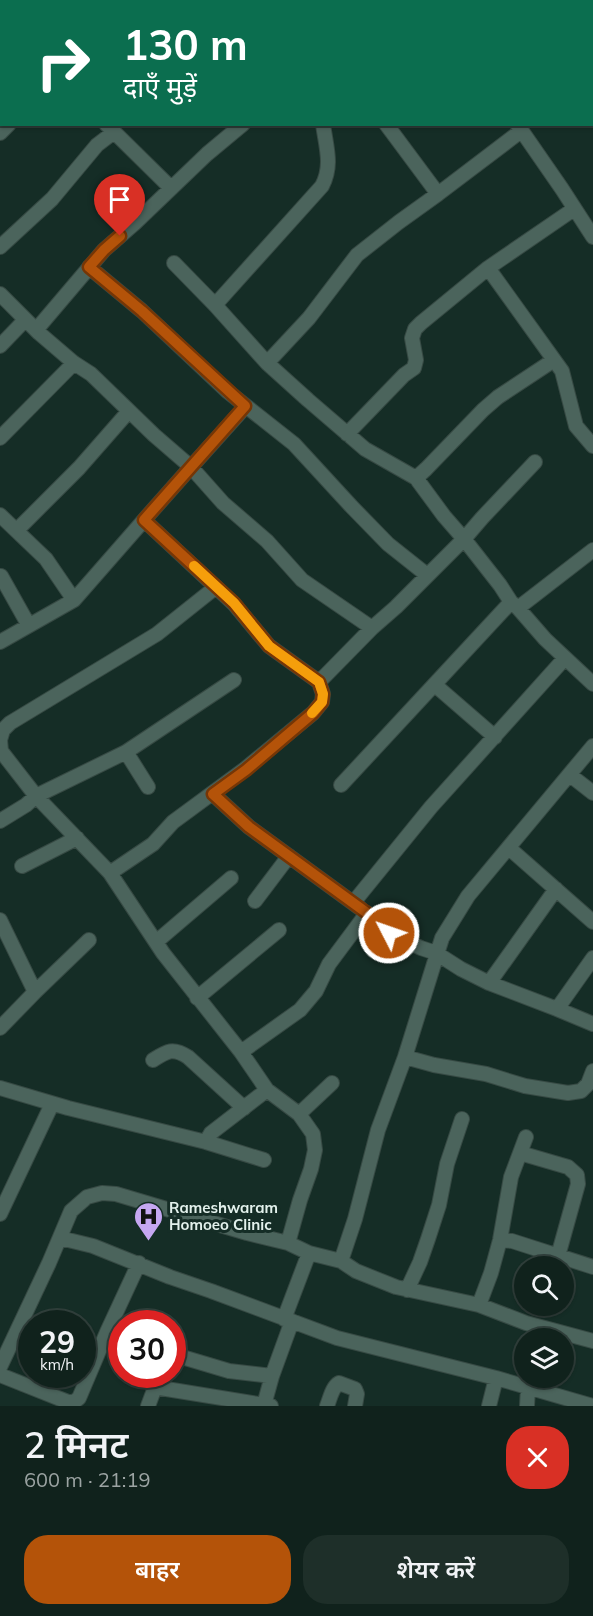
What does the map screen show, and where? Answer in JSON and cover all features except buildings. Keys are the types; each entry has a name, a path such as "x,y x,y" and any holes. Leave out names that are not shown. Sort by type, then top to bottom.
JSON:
{"street":[{"path":"215,305 322,186 329,167 323,126"},
{"path":"387,126 438,194"},
{"path":"36,330 104,250 235,127"},
{"path":"0,248 52,199 110,128 171,188"},
{"path":"267,363 309,318 357,255 438,194 519,128 593,237"},
{"path":"347,434 404,375 414,368 416,360 412,338 421,322 488,268 574,209"},
{"path":"174,263 267,363 364,449 416,478 514,605 545,639 593,684"},
{"path":"89,267 142,311 245,406 294,444 388,544 427,575"},
{"path":"488,268 562,371 576,426 593,446"},
{"path":"0,294 24,320 74,363 91,374 191,467 223,503 267,541 302,580 372,628"},
{"path":"0,346 24,320"},
{"path":"416,478 483,410 554,360"},
{"path":"0,438 74,363"},
{"path":"0,642 28,624 74,600 245,406"},
{"path":"16,530 79,468 129,411"},
{"path":"319,682 464,539 535,462"},
{"path":"0,515 46,559 74,600"},
{"path":"111,873 153,844 173,822 246,770 313,713 322,702 323,694 319,682 269,646 234,603 144,520"},
{"path":"341,785 514,605 593,550"},
{"path":"1,576 28,624"},
{"path":"216,587 157,634 10,723 3,730 0,740 1,751 36,796 111,873 156,942 241,1052 267,1090 299,1114 313,1134 315,1150 311,1169 288,1243"},
{"path":"353,903 431,807 565,658"},
{"path":"0,821 36,796 126,752 234,680"},
{"path":"435,685 495,737"},
{"path":"341,1261 355,1219 378,1130 405,1057 442,938 468,896 593,746"},
{"path":"126,752 148,786"},
{"path":"570,775 593,793"},
{"path":"213,794 249,827 367,913 389,933 436,953 489,983 593,1024"},
{"path":"22,866 78,838"},
{"path":"509,848 593,922"},
{"path":"255,901 289,856"},
{"path":"156,942 231,878"},
{"path":"489,983 556,890"},
{"path":"241,1052 300,1010 316,991 329,964 367,913"},
{"path":"0,920 35,992"},
{"path":"197,998 279,930"},
{"path":"0,1028 89,940"},
{"path":"557,1009 593,958"},
{"path":"153,1060 165,1052 181,1052 244,1108"},
{"path":"405,1057 568,1094 581,1091 588,1083 593,1071"},
{"path":"299,1114 332,1083"},
{"path":"0,1089 206,1142 264,1160"},
{"path":"206,1142 211,1133 267,1090"},
{"path":"0,1214 52,1104"},
{"path":"407,1290 428,1239 439,1204 447,1164 462,1119"},
{"path":"479,1305 500,1240 511,1177 526,1137"},
{"path":"500,1240 512,1241 558,1256 578,1184 578,1175 568,1167 520,1153"},
{"path":"0,1367 5,1341 19,1327 71,1211 87,1197 102,1193 116,1194 288,1243 309,1253 341,1261 356,1271 396,1287 479,1305 526,1323 593,1341"},
{"path":"60,1238 93,1246 170,1277 337,1338 514,1384"},
{"path":"186,1387 267,1405 272,1376 309,1253"},
{"path":"574,1261 593,1267"},
{"path":"0,1375 68,1402 74,1402 79,1398 139,1263"},
{"path":"186,1358 229,1371 272,1376"},
{"path":"489,1406 496,1378"},
{"path":"327,1406 339,1383 355,1389 357,1394 355,1406"},
{"path":"148,1406 154,1388"},
{"path":"527,1406 528,1388 589,1405"}],"slow traffic":[{"path":"194,566 234,603 269,646 319,682 323,694 322,702 312,713"}],"place":[{"name":"Rameshwaram Homoeo Clinic","path":"148,1242"}],"route":[{"path":"120,236 89,267 142,311 245,406 144,520 234,603 269,646 319,682 323,694 322,702 313,713 246,770 213,794 249,827 367,913 389,933"}]}
